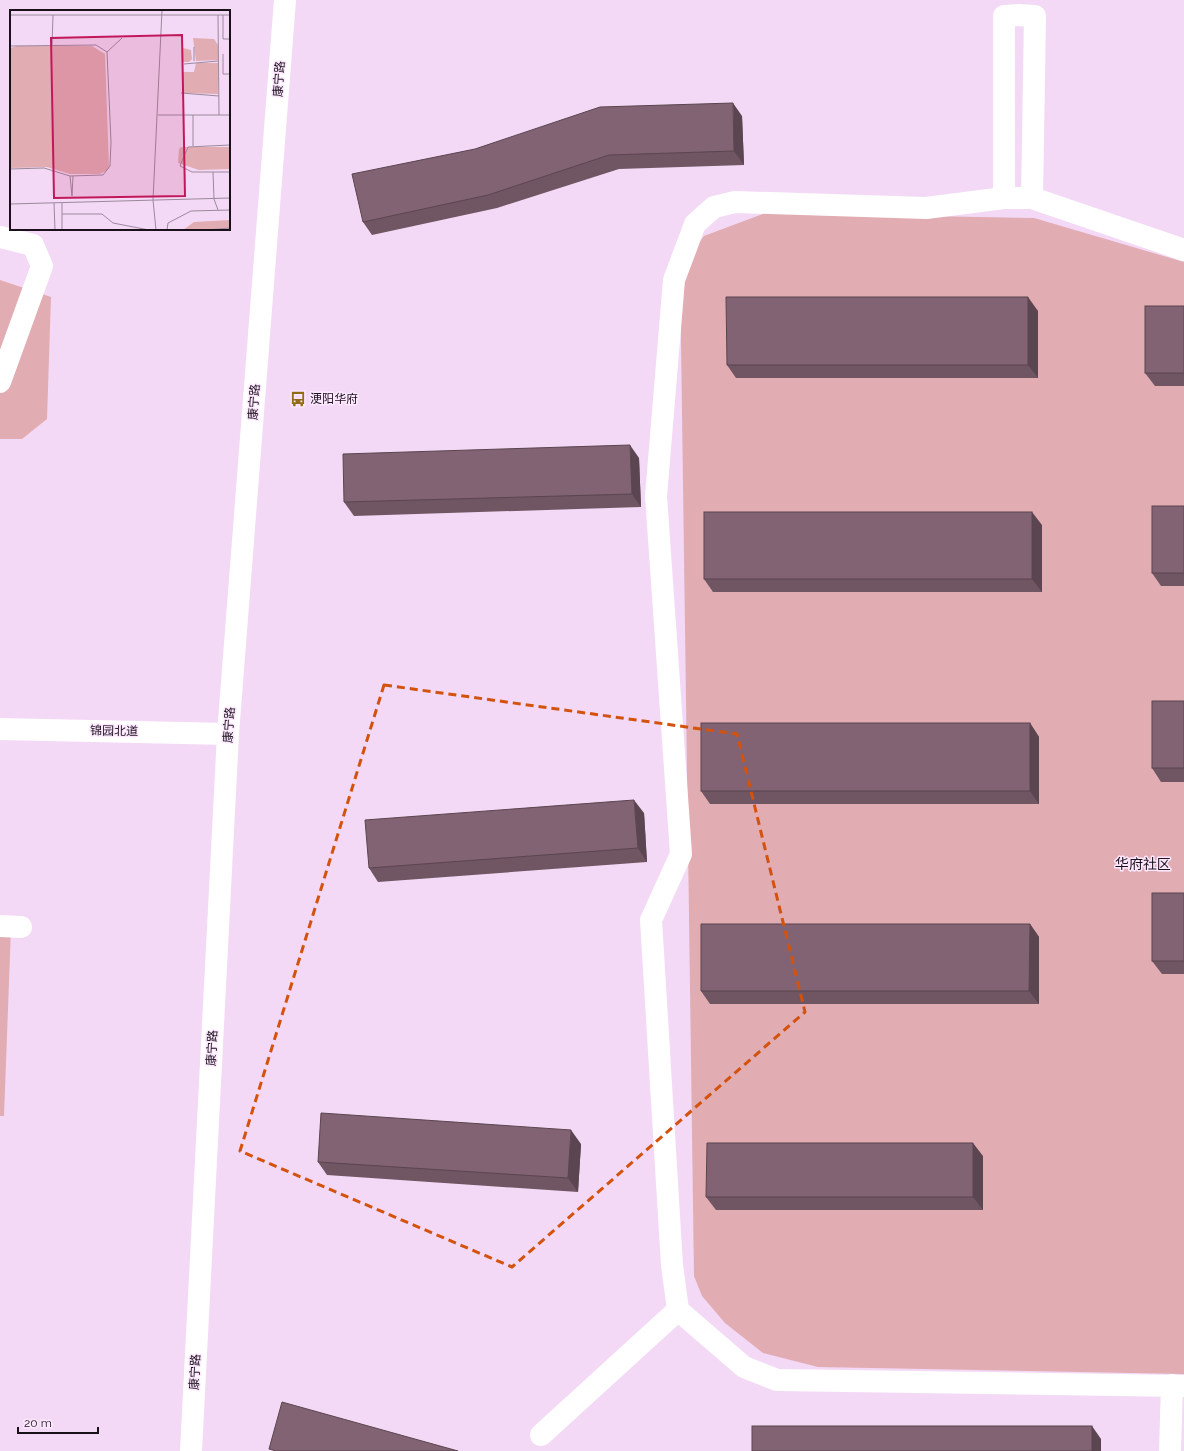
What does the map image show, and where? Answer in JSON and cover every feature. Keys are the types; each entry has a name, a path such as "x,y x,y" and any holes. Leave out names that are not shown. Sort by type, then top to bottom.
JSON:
{"main road":[{"name":"康宁路","path":"191,1451 228,734 285,0"},
{"path":"1004,198 1004,16 1019,7 1035,16 1032,198"},
{"path":"1170,1451 1178,1386 777,1380 744,1367 678,1310 672,1264 651,920 681,854 656,496 674,280 695,224 714,207 735,202 926,208 1004,198 1032,198 1184,250"},
{"path":"0,237 33,246 42,266 0,382"},
{"name":"锦园北道","path":"0,729 228,734"},
{"path":"0,926 21,927"},
{"path":"541,1435 678,1310"}],"highlighted area":[{"path":"384,685 737,734 805,1012 512,1267 240,1151"}],"shaded area":[{"path":"765,213 1034,218 1184,262 1184,1374 818,1367 763,1353 725,1323 702,1296 694,1276 680,267 704,236"},
{"path":"0,280 51,297 47,419 22,439 0,439"},
{"path":"11,928 4,1116 0,1116 0,930"}],"building":[{"path":"733,103 734,151 609,155 488,195 363,222 352,174 475,149 600,107"},
{"path":"726,297 1028,297 1028,365 727,365"},
{"path":"1145,306 1184,306 1184,373 1145,373"},
{"path":"630,445 632,494 344,502 343,454"},
{"path":"1152,506 1184,506 1184,573 1152,573"},
{"path":"704,512 1032,512 1032,579 704,579"},
{"path":"1152,701 1184,701 1184,768 1152,768"},
{"path":"701,723 1030,723 1030,791 701,791"},
{"path":"634,800 638,848 369,868 365,820"},
{"path":"1152,893 1184,893 1184,961 1152,961"},
{"path":"701,924 1030,924 1029,991 701,991"},
{"path":"321,1113 571,1130 568,1178 318,1162"},
{"path":"707,1143 973,1143 973,1197 706,1197"},
{"path":"282,1402 458,1451 276,1451 269,1449"},
{"path":"752,1426 1092,1426 1092,1451 752,1451"}],"place":[{"name":"浭阳华府","path":"298,399"}],"district":[{"name":"华府社区","path":"1143,864"}]}
